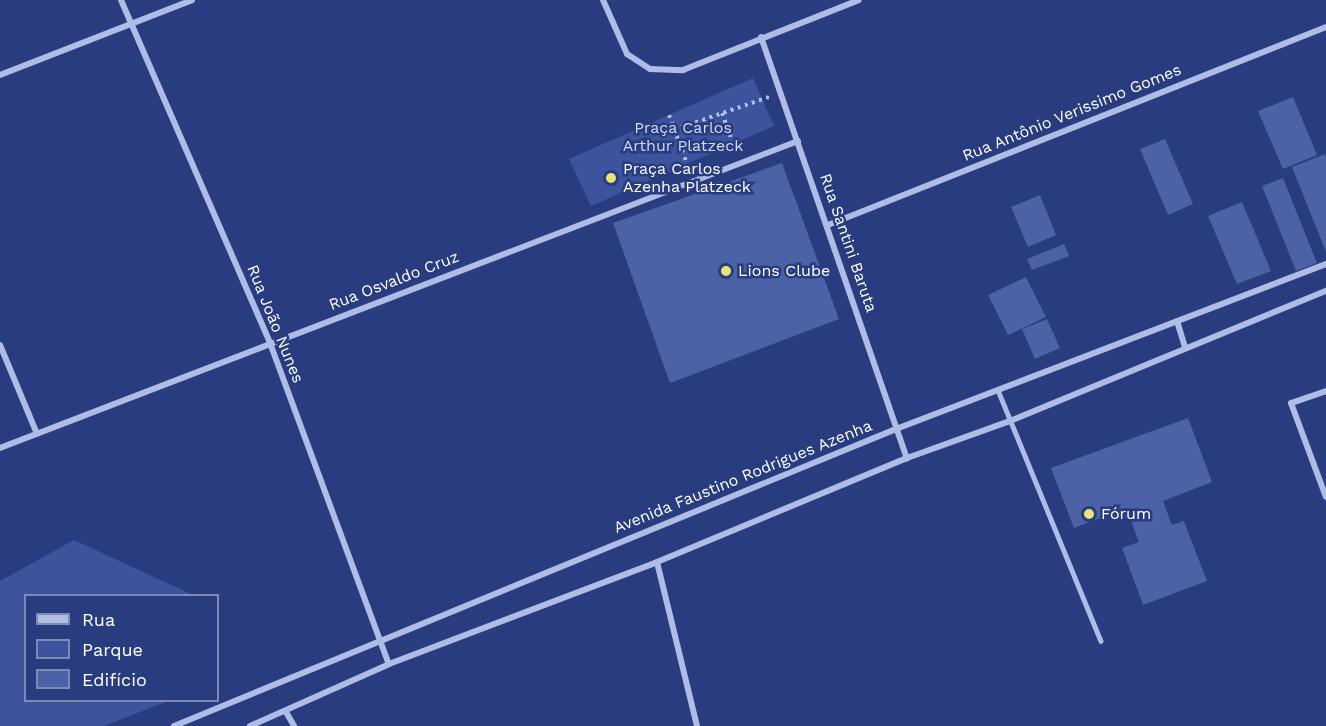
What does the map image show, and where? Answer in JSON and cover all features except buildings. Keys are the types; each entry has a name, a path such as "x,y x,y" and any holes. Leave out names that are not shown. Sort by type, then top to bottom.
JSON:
{"street":[{"name":"Rua João Nunes","path":"122,0 270,343 389,664"},
{"path":"0,75 192,0"},
{"path":"603,0 627,54 650,69 683,70 761,37 859,0"},
{"name":"Rua Antônio Verissimo Gomes","path":"828,225 1326,27"},
{"name":"Rua Santini Baruta","path":"761,37 907,458"},
{"name":"Rua Osvaldo Cruz","path":"0,448 798,141"},
{"name":"Avenida Faustino Rodrigues Azenha","path":"174,726 896,429 1326,264"},
{"path":"250,726 286,712 389,664 657,562 907,458 1010,421 1326,291"},
{"path":"1177,321 1185,348"},
{"path":"0,345 37,434"},
{"path":"1326,391 1291,403 1326,497"},
{"path":"657,562 697,726"},
{"path":"286,712 294,726"}],"lane":[{"path":"998,390 1101,641"}],"path":[{"path":"674,130 781,92"},
{"path":"722,113 733,144"},
{"path":"669,115 687,164"}],"green space":[{"name":"Praça Carlos Arthur Platzeck","path":"753,78 774,126 591,206 569,159"},
{"path":"74,540 191,594 24,594 24,702 165,702 104,726 0,726 0,581"}],"place":[{"name":"Praça Carlos Azenha Platzeck","path":"611,178"},
{"name":"Lions Clube","path":"726,271"},
{"name":"Fórum","path":"1089,514"}]}
